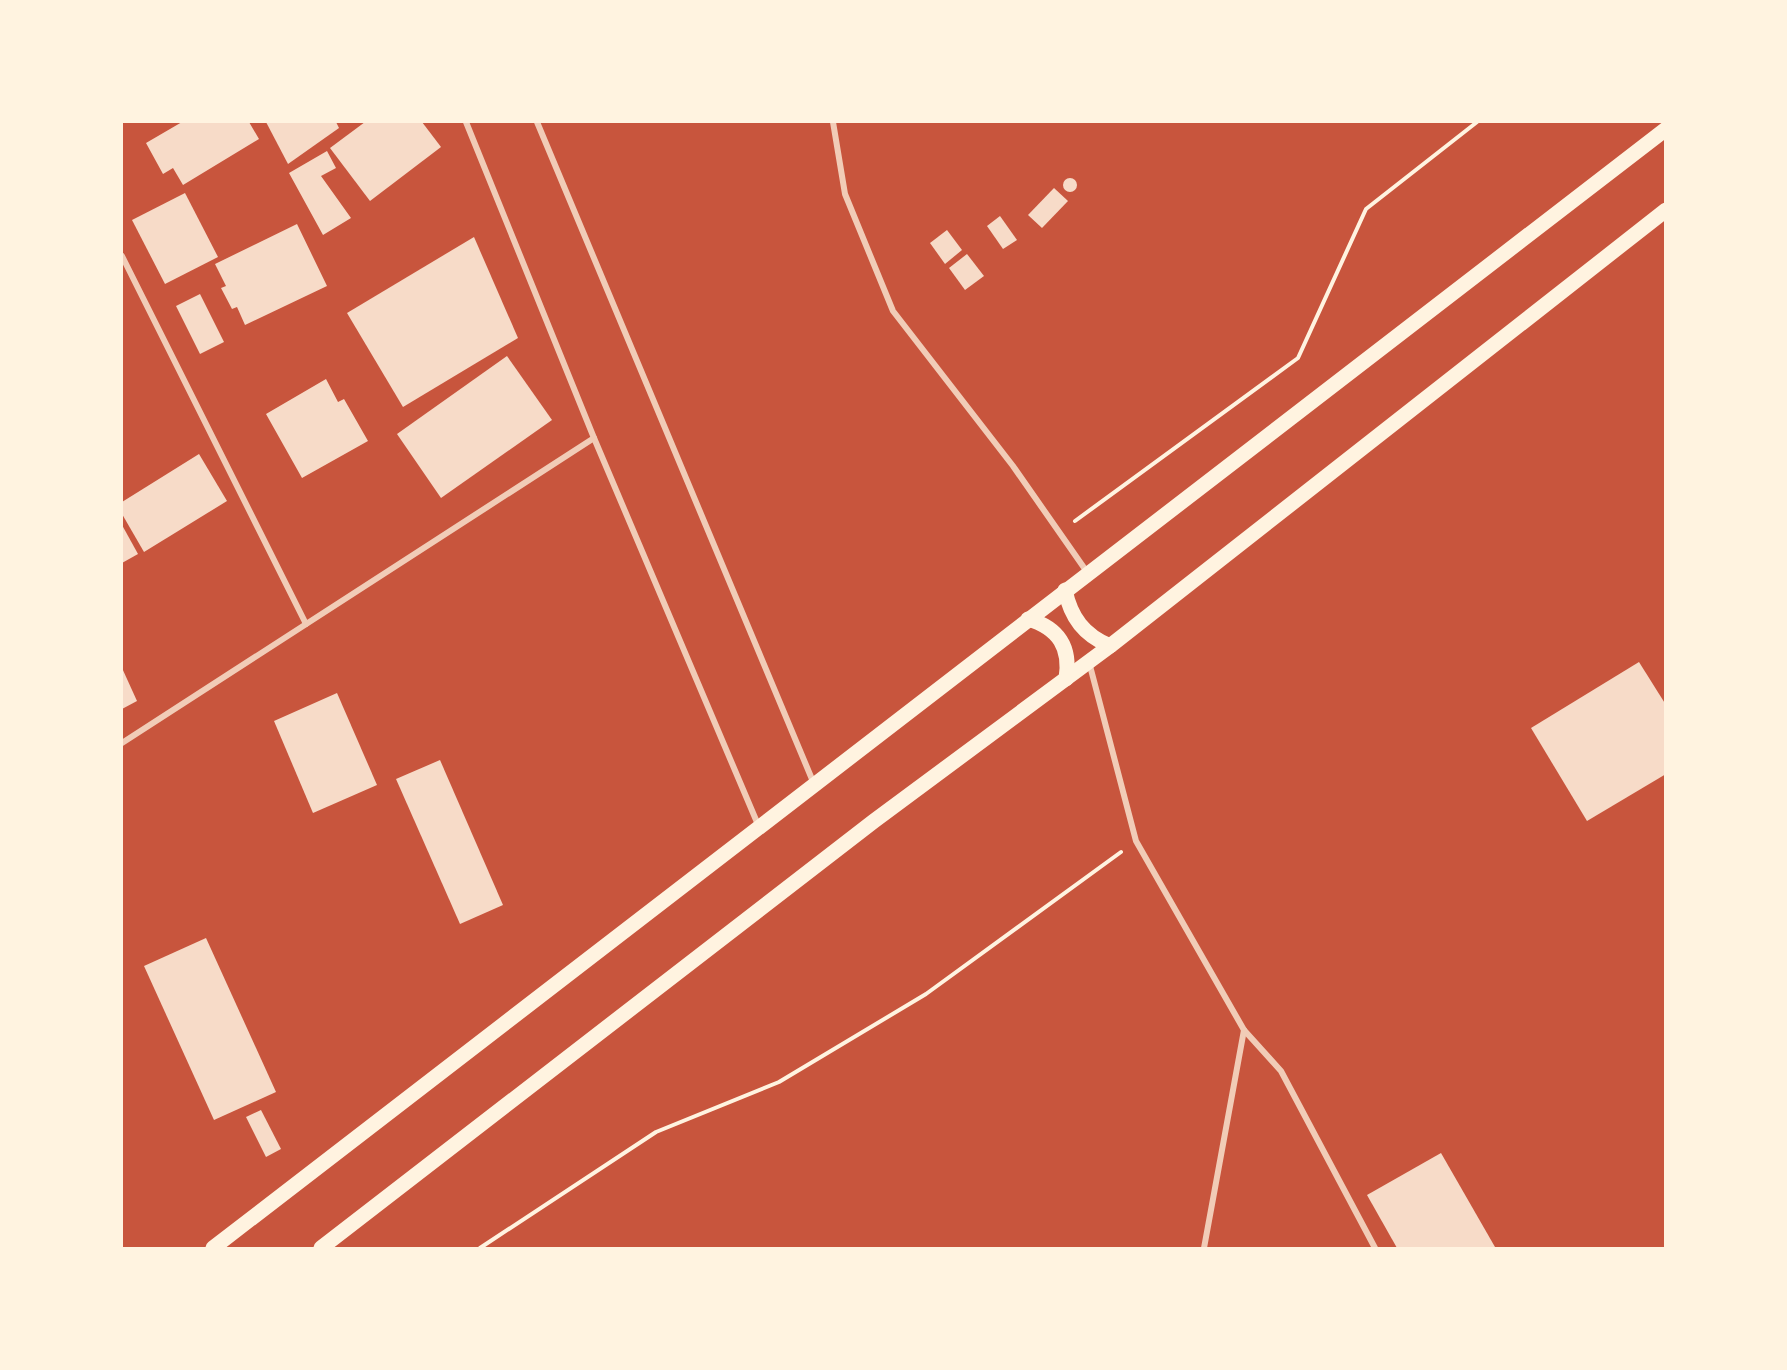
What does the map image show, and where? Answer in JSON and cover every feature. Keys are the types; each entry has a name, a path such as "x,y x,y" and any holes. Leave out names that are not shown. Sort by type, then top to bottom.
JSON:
{"main road":[{"path":"213,1248 1665,129"},
{"path":"321,1248 874,821 1110,646 1665,210"},
{"path":"1065,590 1068,605 1084,631 1110,646"},
{"path":"1028,619 1041,623 1061,640 1068,666 1066,679"}],"street":[{"path":"466,122 594,438 759,827"},
{"path":"537,122 815,784"},
{"path":"833,122 845,194 893,311 1013,466 1088,573"},
{"path":"122,256 306,624"},
{"path":"122,743 594,438"},
{"path":"1089,662 1136,841 1244,1030 1281,1071 1375,1248"},
{"path":"1204,1248 1244,1030"}],"path":[{"path":"1060,532 1298,358 1366,209 1477,122"},
{"path":"480,1248 656,1132 779,1082 926,994 1136,841"}],"building":[{"path":"182,122 249,122 259,139 183,185 173,168 163,174 146,143"},
{"path":"266,122 336,122 339,128 288,164"},
{"path":"365,122 422,122 441,147 370,201 330,148"},
{"path":"327,151 336,168 321,176 351,218 323,235 289,173"},
{"path":"1067,178 1073,178 1077,185 1073,192 1067,192 1063,188 1063,182"},
{"path":"1054,188 1068,201 1042,228 1028,215"},
{"path":"185,193 218,257 165,284 132,220"},
{"path":"1000,216 1017,240 1003,249 987,226"},
{"path":"297,224 327,286 245,325 237,307 232,309 221,288 226,286 215,264"},
{"path":"947,230 962,250 945,264 930,243"},
{"path":"474,237 518,338 403,407 347,313"},
{"path":"967,254 984,276 965,290 949,268"},
{"path":"200,294 224,342 200,354 176,306"},
{"path":"507,356 552,420 441,498 397,434"},
{"path":"326,379 338,402 344,399 368,441 302,478 266,414"},
{"path":"199,454 227,501 144,552 122,514 122,502"},
{"path":"122,525 138,554 122,563"},
{"path":"1639,662 1666,705 1666,774 1587,821 1531,728"},
{"path":"122,668 137,701 122,709"},
{"path":"337,693 377,785 313,813 274,721"},
{"path":"440,760 503,905 460,924 396,779"},
{"path":"206,938 276,1092 214,1120 144,966"},
{"path":"261,1110 281,1149 266,1157 246,1117"},
{"path":"1441,1153 1495,1247 1397,1248 1367,1195"}]}
